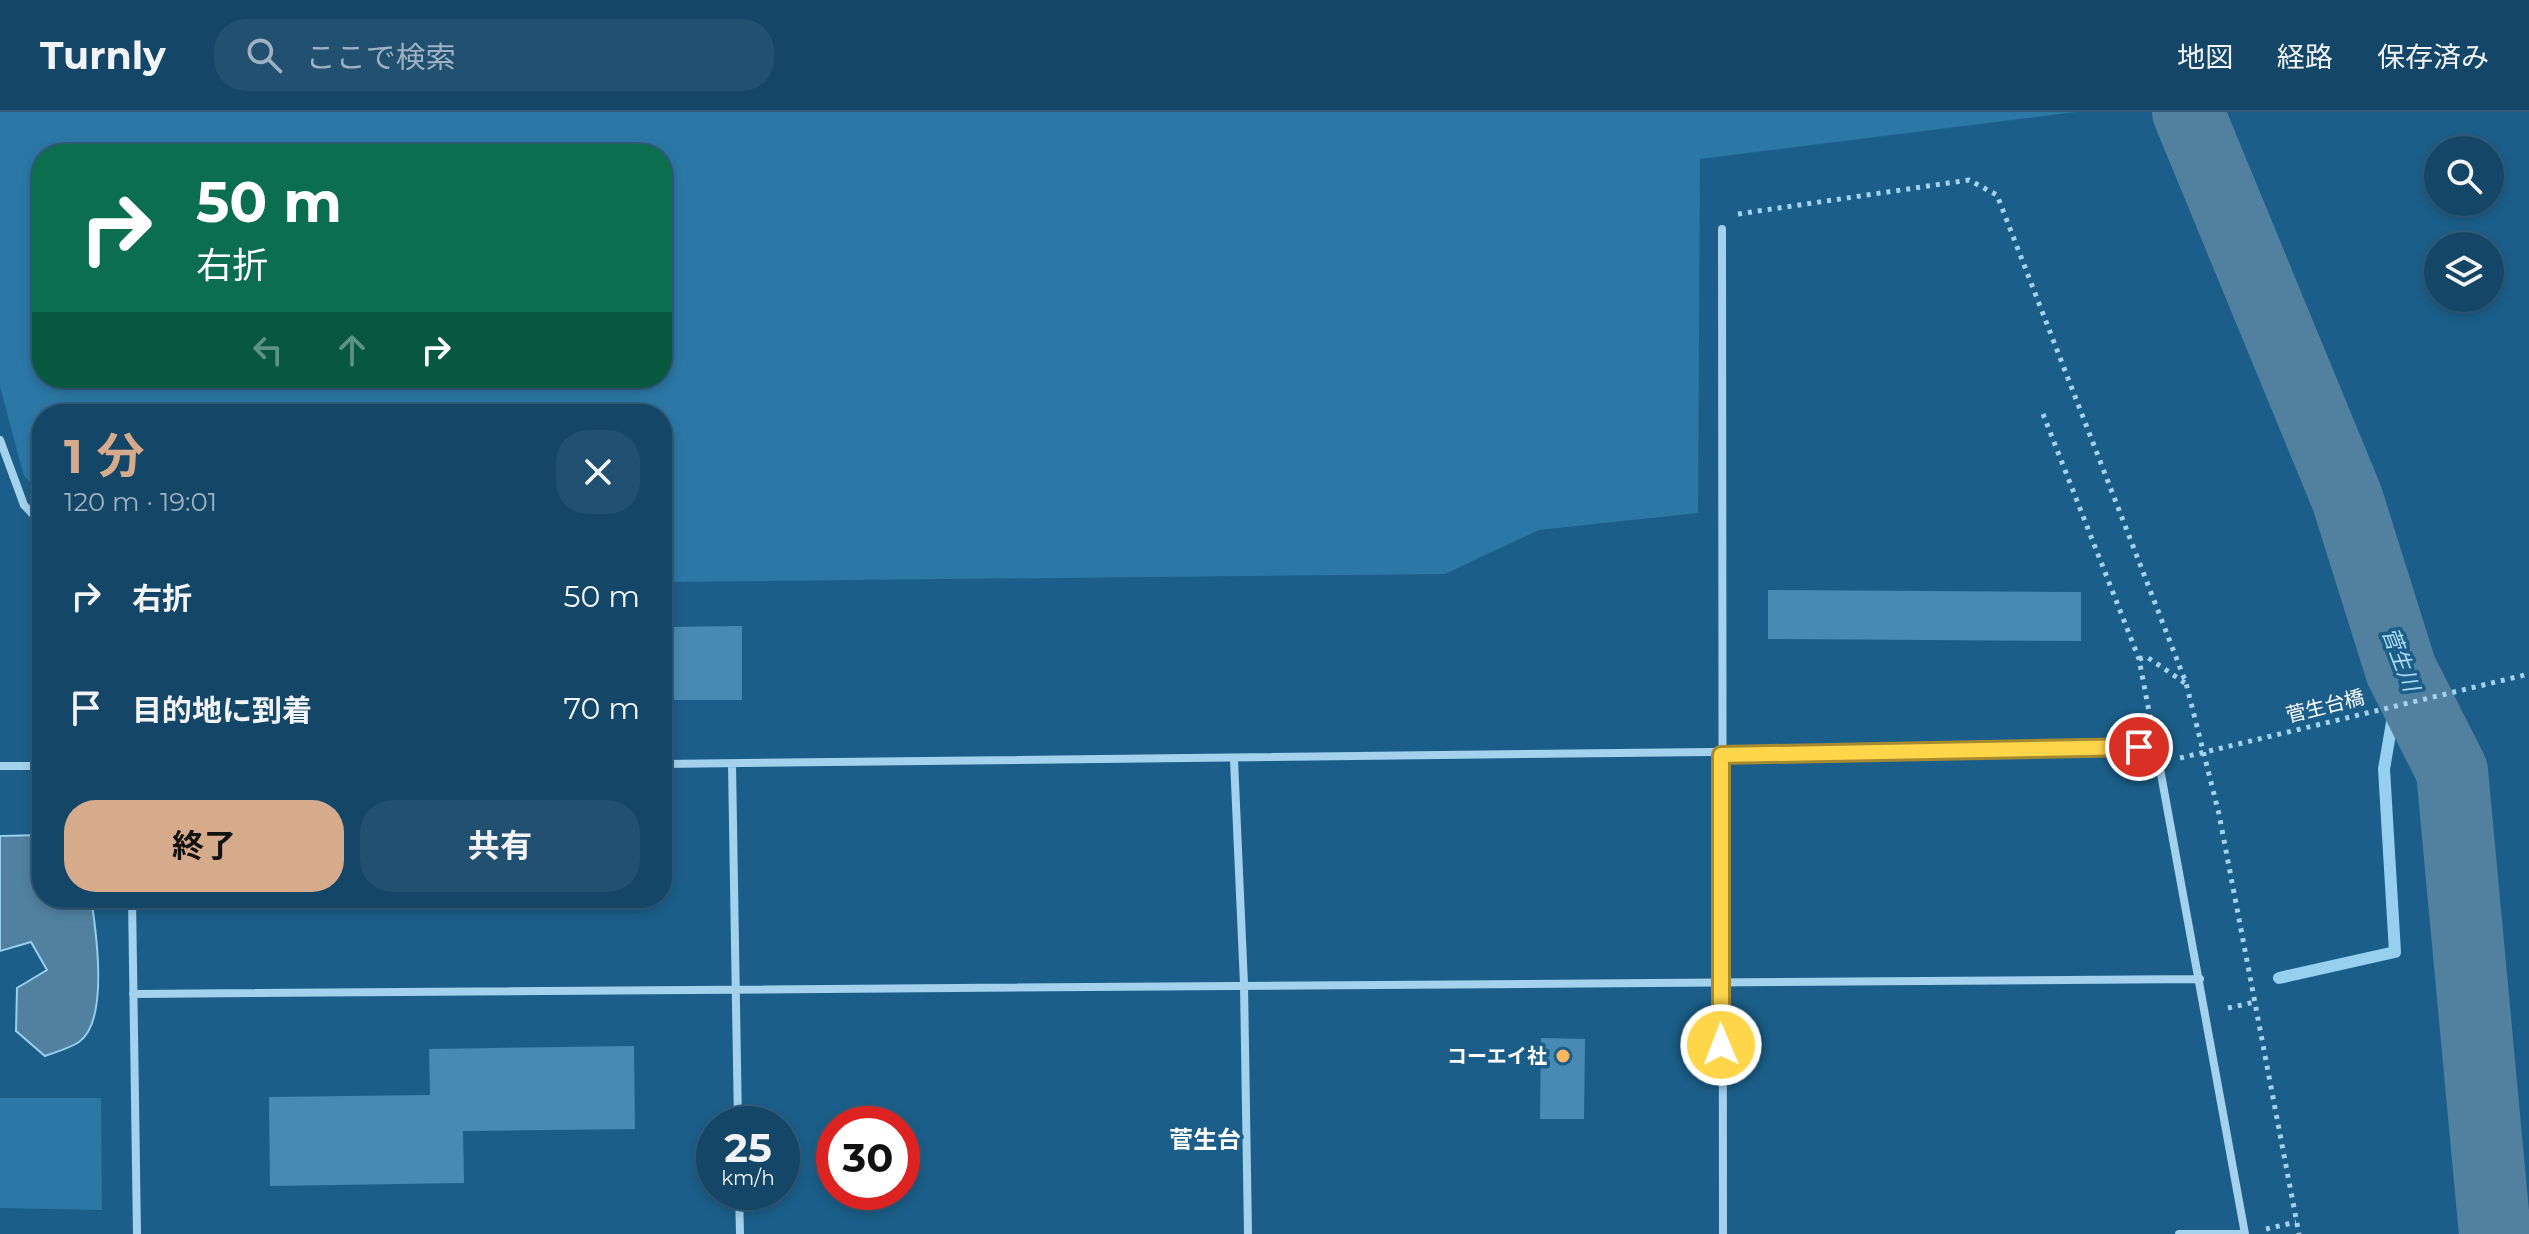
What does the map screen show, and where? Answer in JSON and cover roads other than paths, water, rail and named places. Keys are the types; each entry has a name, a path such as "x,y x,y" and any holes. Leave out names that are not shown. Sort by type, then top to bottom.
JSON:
{"street":[{"path":"1722,229 1723,1234"},
{"path":"0,440 24,505 32,513"},
{"path":"672,764 1721,755 2139,747 2159,763 2245,1234 2179,1234"},
{"path":"1234,760 1244,984 1248,1234"},
{"path":"732,764 738,1106"},
{"path":"0,766 32,766"},
{"path":"132,908 137,1234"},
{"path":"133,994 737,987 2200,979"},
{"path":"739,1210 740,1234"}],"waterway":[{"name":"菅生川","path":"2188,112 2347,498 2401,670 2452,771 2495,1234"},
{"path":"2279,978 2395,952 2384,769 2401,670"}],"place":[{"name":"コーエイ社","path":"1563,1056"}],"district":[{"name":"菅生台","path":"1205,1140"}]}
